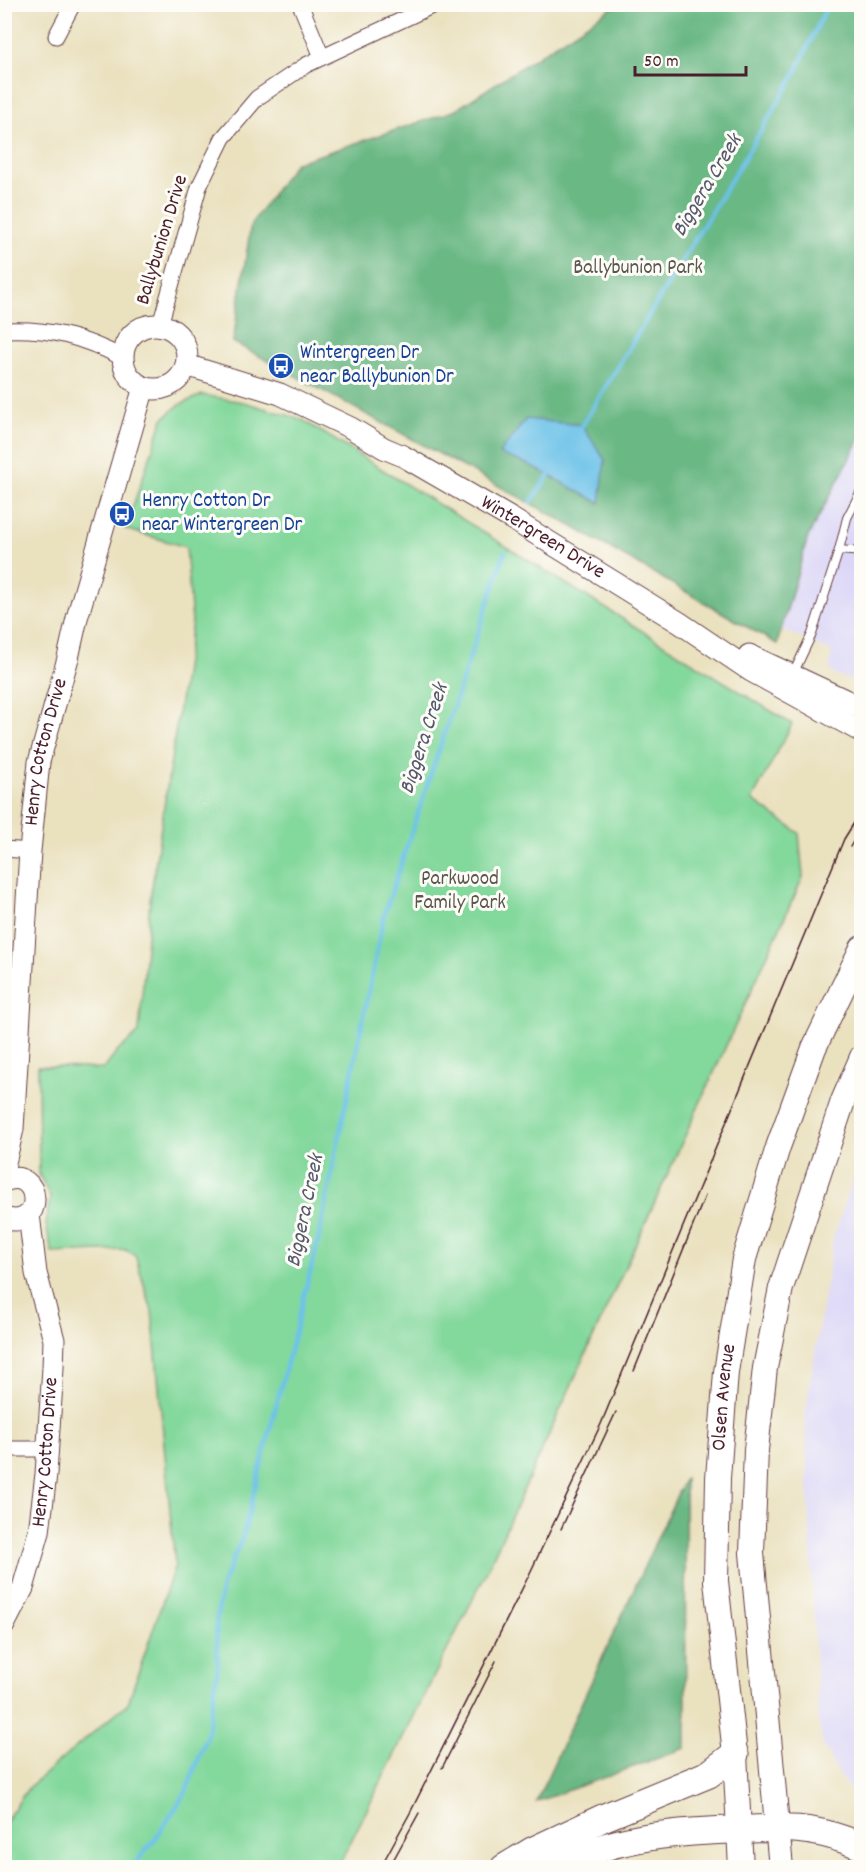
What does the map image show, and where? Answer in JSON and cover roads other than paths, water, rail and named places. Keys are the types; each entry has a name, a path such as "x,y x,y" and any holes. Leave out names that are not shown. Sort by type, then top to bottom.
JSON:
{"highway":[{"path":"504,1868 532,1851 605,1817 709,1774 735,1754"},
{"path":"553,1868 586,1853 638,1838 686,1832 778,1829 817,1832 861,1846"}],"main road":[{"name":"Olsen Avenue","path":"741,1868 735,1754 716,1581 718,1479 726,1372 744,1259 778,1147 814,1048 861,948"},
{"name":"Olsen Avenue","path":"781,1868 752,1552 756,1450 764,1379 781,1288 843,1101 861,1057"}],"street":[{"path":"56,36 73,4"},
{"path":"300,4 322,57"},
{"name":"Ballybunion Drive","path":"160,325 199,187 223,138 257,98 306,65 436,4"},
{"path":"160,325 170,328 178,334 186,347 186,365 178,378 162,388 144,387 131,378 125,368 123,358 124,347 130,336 141,328 160,325"},
{"path":"4,330 35,329 87,340 123,358"},
{"name":"Wintergreen Drive","path":"186,365 267,388 294,389 319,397 355,417 403,456 512,519 680,623 751,671 861,732"},
{"name":"Henry Cotton Drive","path":"4,1626 22,1588 39,1532 46,1474 54,1340 36,1273 29,1214 33,1209 34,1195 28,1184 13,1181 13,1129 30,851 39,762 77,618 144,387"},
{"name":"Wintergreen Drive","path":"680,623 861,708"},
{"path":"4,849 30,851"},
{"name":"Henry Cotton Drive","path":"4,1167 13,1129"},
{"path":"6,1218 19,1219 29,1214"},
{"name":"Henry Cotton Drive","path":"6,1218 36,1273"},
{"path":"4,1449 46,1449"}],"lane":[{"path":"792,675 812,634 847,518 861,489"},
{"path":"839,550 861,552"}],"water":[{"path":"526,419 582,425 605,460 600,503 527,464 499,454"}],"waterway":[{"name":"Biggera Creek","path":"580,429 794,76 828,4"},
{"name":"Biggera Creek","path":"531,502 552,471"},
{"name":"Biggera Creek","path":"131,1868 154,1841 186,1792 207,1735 218,1666 216,1624 222,1585 243,1536 319,1237 384,915 505,552"}],"tram line":[{"path":"380,1868 410,1813 529,1575 601,1424 844,839 862,810"},
{"path":"850,847 862,826"},
{"path":"634,1371 705,1196"},
{"path":"561,1529 616,1412"},
{"path":"442,1768 496,1661"},
{"path":"390,1866 419,1813"}],"place":[{"name":"Wintergreen Dr near Ballybunion Dr","path":"281,366"},
{"name":"Henry Cotton Dr near Wintergreen Dr","path":"122,514"}],"park label":[{"name":"Ballybunion Park","path":"638,269"},
{"name":"Parkwood Family Park","path":"460,892"}]}
